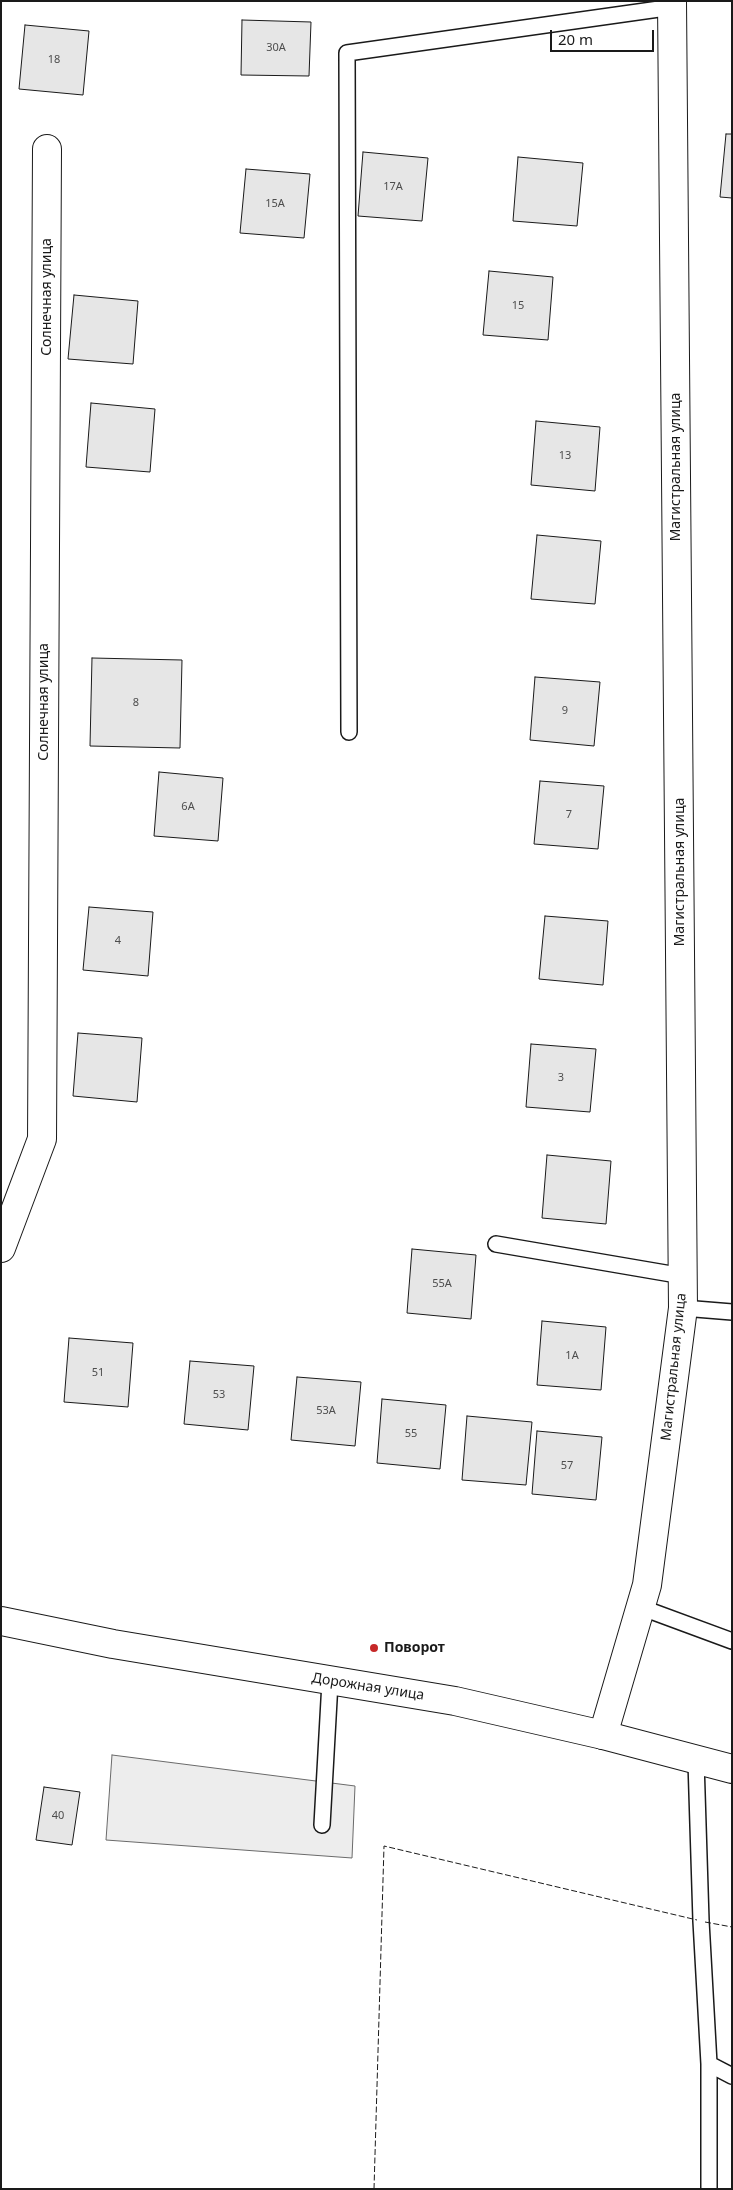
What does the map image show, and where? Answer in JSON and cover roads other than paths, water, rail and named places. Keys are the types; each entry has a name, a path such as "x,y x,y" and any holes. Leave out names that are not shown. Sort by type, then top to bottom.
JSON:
{"street":[{"name":"Магистральная улица","path":"603,1735 647,1585 683,1308 672,4"},
{"name":"Солнечная улица","path":"1,1248 42,1139 47,149"},
{"name":"Дорожная улица","path":"1,1621 113,1644 330,1682 455,1701 603,1735 732,1769"}],"lane":[{"path":"349,732 347,53 672,4"},
{"path":"496,1244 683,1276"},
{"path":"683,1308 732,1312"},
{"path":"640,1607 732,1641"},
{"path":"322,1825 330,1682"},
{"path":"696,1761 709,2064 709,2189"},
{"path":"709,2064 732,2076"}],"place":[{"name":"Поворот","path":"374,1648"}]}
